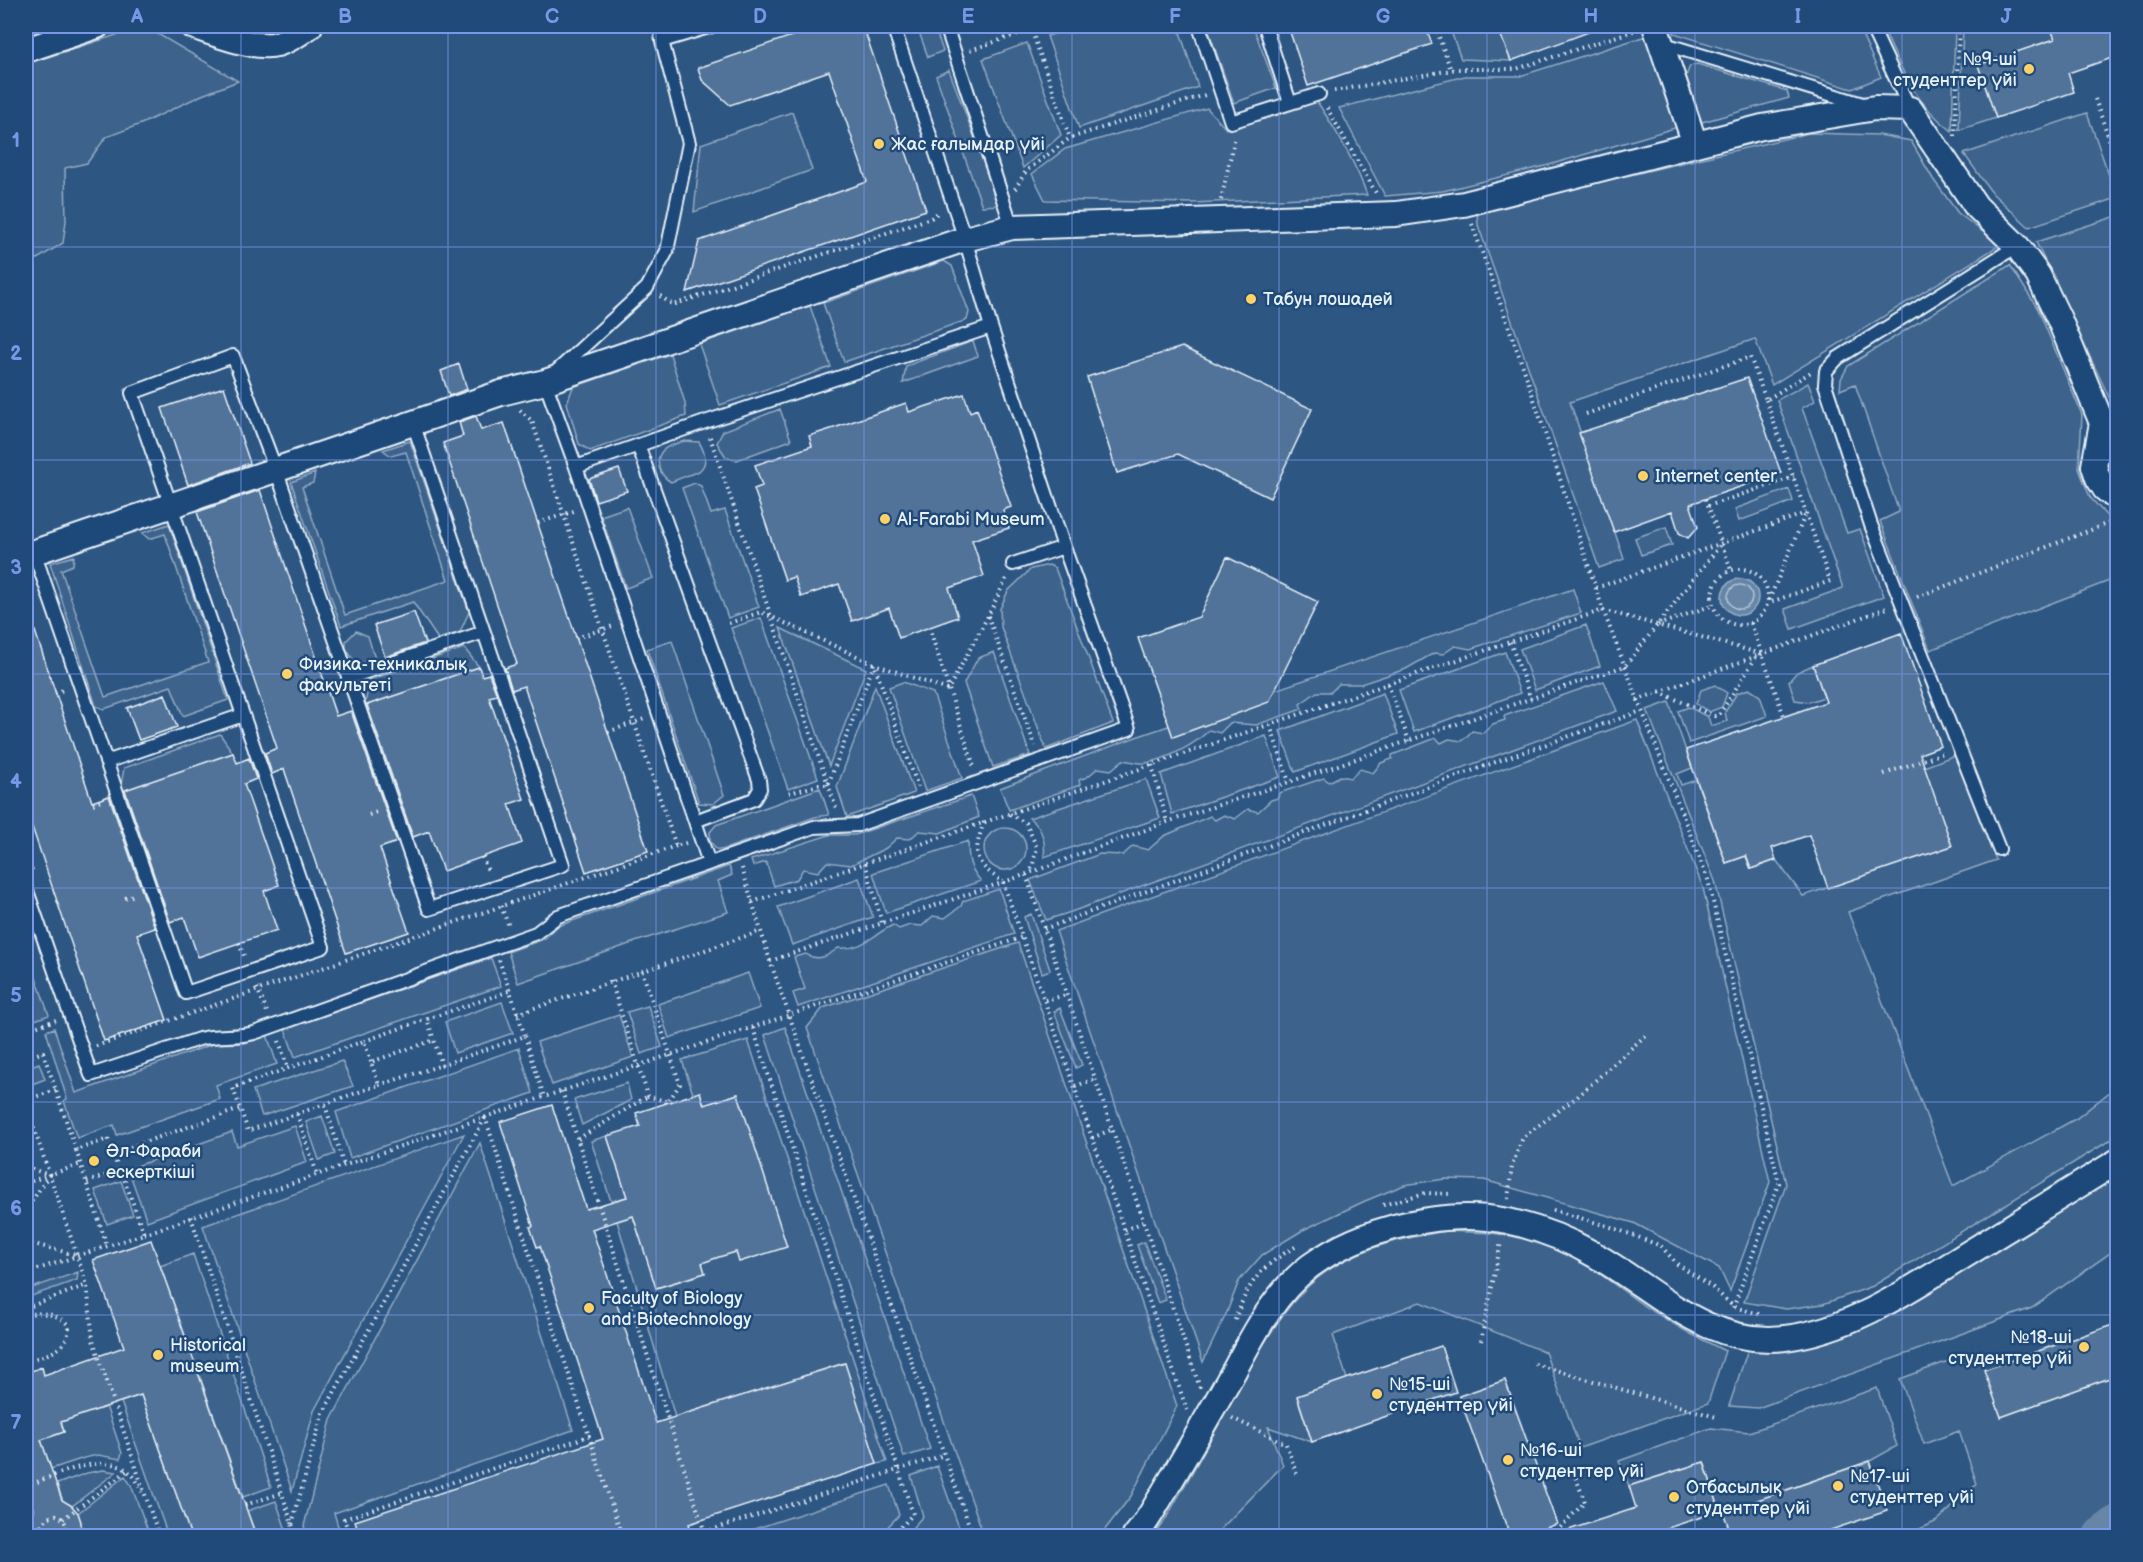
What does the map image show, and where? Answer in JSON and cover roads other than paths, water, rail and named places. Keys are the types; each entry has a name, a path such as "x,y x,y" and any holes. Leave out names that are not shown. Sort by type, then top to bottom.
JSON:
{"street":[{"path":"26,50 97,26"},
{"path":"192,26 242,42 275,44 294,37 310,26"},
{"path":"1658,34 1695,144"},
{"path":"30,554 501,393 545,382 965,239 1008,216 1195,220 1396,214 1464,204 1762,127 1875,108 1910,109 1976,206 2017,246 2038,275 2110,429 2094,466 2105,489 2118,499"},
{"path":"1135,1536 1141,1529 1208,1403 1282,1292 1310,1266 1350,1242 1389,1227 1511,1212 1594,1254 1689,1317 1725,1333 1743,1337 1784,1338 1826,1329 1871,1310 2118,1161"}],"lane":[{"path":"660,26 689,143 667,251 648,288 545,382 589,505 709,863"},
{"path":"662,41 712,26"},
{"path":"26,888 91,1076 199,1039 212,1036 242,1036 274,1026 536,933 558,916 737,853 814,827 858,825 1129,729 1064,547 991,327 965,239 893,26"},
{"path":"946,26 1008,216"},
{"path":"1199,26 1231,122 1319,94"},
{"path":"1265,26 1290,103"},
{"path":"1871,26 1910,109"},
{"path":"1658,34 1875,108"},
{"path":"1999,849 1871,525 1825,384 1826,371 1838,358 2017,246"},
{"path":"576,467 991,327"},
{"path":"30,554 106,762 186,993 323,947 132,393 233,356 429,909 562,865 413,423"},
{"path":"638,445 759,780 760,789 754,800 695,821"},
{"path":"1012,564 1064,547"},
{"path":"348,678 484,632"},
{"path":"106,762 243,714"}],"water":[{"path":"1740,579 1753,584 1758,597 1753,610 1740,615 1727,610 1722,597 1727,584"}],"waterway":[{"path":"2102,1536 2118,1524"}],"place":[{"name":"№9-ші студенттер үйі","path":"2029,69"},
{"name":"Жас ғалымдар үйі","path":"879,144"},
{"name":"Табун лошадей","path":"1251,299"},
{"name":"Internet center","path":"1643,476"},
{"name":"Al-Farabi Museum","path":"885,519"},
{"name":"Физика-техникалық факультеті","path":"287,674"},
{"name":"Әл-Фараби ескерткіші","path":"94,1161"},
{"name":"Faculty of Biology and Biotechnology","path":"589,1308"},
{"name":"№18-ші студенттер үйі","path":"2084,1347"},
{"name":"Historical museum","path":"158,1355"},
{"name":"№15-ші студенттер үйі","path":"1377,1394"},
{"name":"№16-ші студенттер үйі","path":"1508,1460"},
{"name":"№17-ші студенттер үйі","path":"1838,1486"},
{"name":"Отбасылық студенттер үйі","path":"1674,1497"}]}
